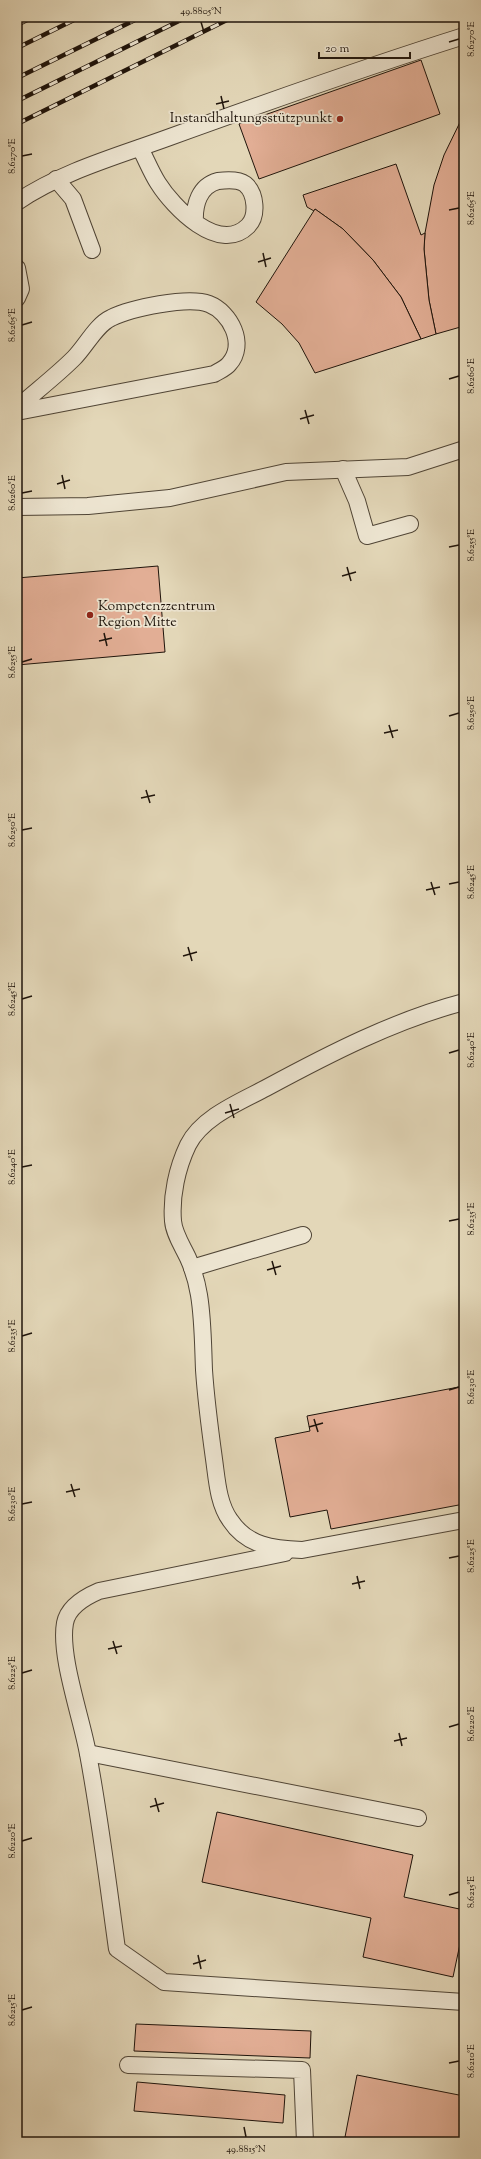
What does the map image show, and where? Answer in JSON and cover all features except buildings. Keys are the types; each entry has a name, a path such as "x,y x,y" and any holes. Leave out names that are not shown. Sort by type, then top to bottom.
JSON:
{"lane":[{"path":"17,202 56,179 284,95 464,36"},
{"path":"140,148 158,183 175,205 195,222"},
{"path":"56,179 73,199 92,250"},
{"path":"17,268 21,289 17,298"},
{"path":"17,408 74,358 110,318 166,302 187,300 208,304 221,312 230,322 236,336 236,351 229,364 214,374 17,412"},
{"path":"17,507 132,503 203,492 286,472 408,467 464,449"},
{"path":"342,469 358,501 367,536 410,524"},
{"path":"302,1550 280,1549 256,1543 236,1528 226,1513 217,1484 206,1399 199,1296 192,1268 173,1223 174,1189 189,1144 203,1126 232,1106 304,1067 384,1029 464,1002"},
{"path":"192,1268 303,1234"},
{"path":"464,1520 302,1550 99,1591 84,1598 73,1608 65,1622 64,1636 65,1653 88,1753 118,1949 164,1982 464,2002"},
{"path":"88,1753 418,1818"},
{"path":"128,2065 302,2070 305,2142"}],"railway":[{"path":"17,25 33,17"},
{"path":"17,48 80,17"},
{"path":"17,78 141,17"},
{"path":"17,101 187,17"},
{"path":"17,124 233,17"}],"place":[{"name":"Instandhaltungsstützpunkt","path":"340,119"},
{"name":"Kompetenzzentrum Region Mitte","path":"90,615"}]}
